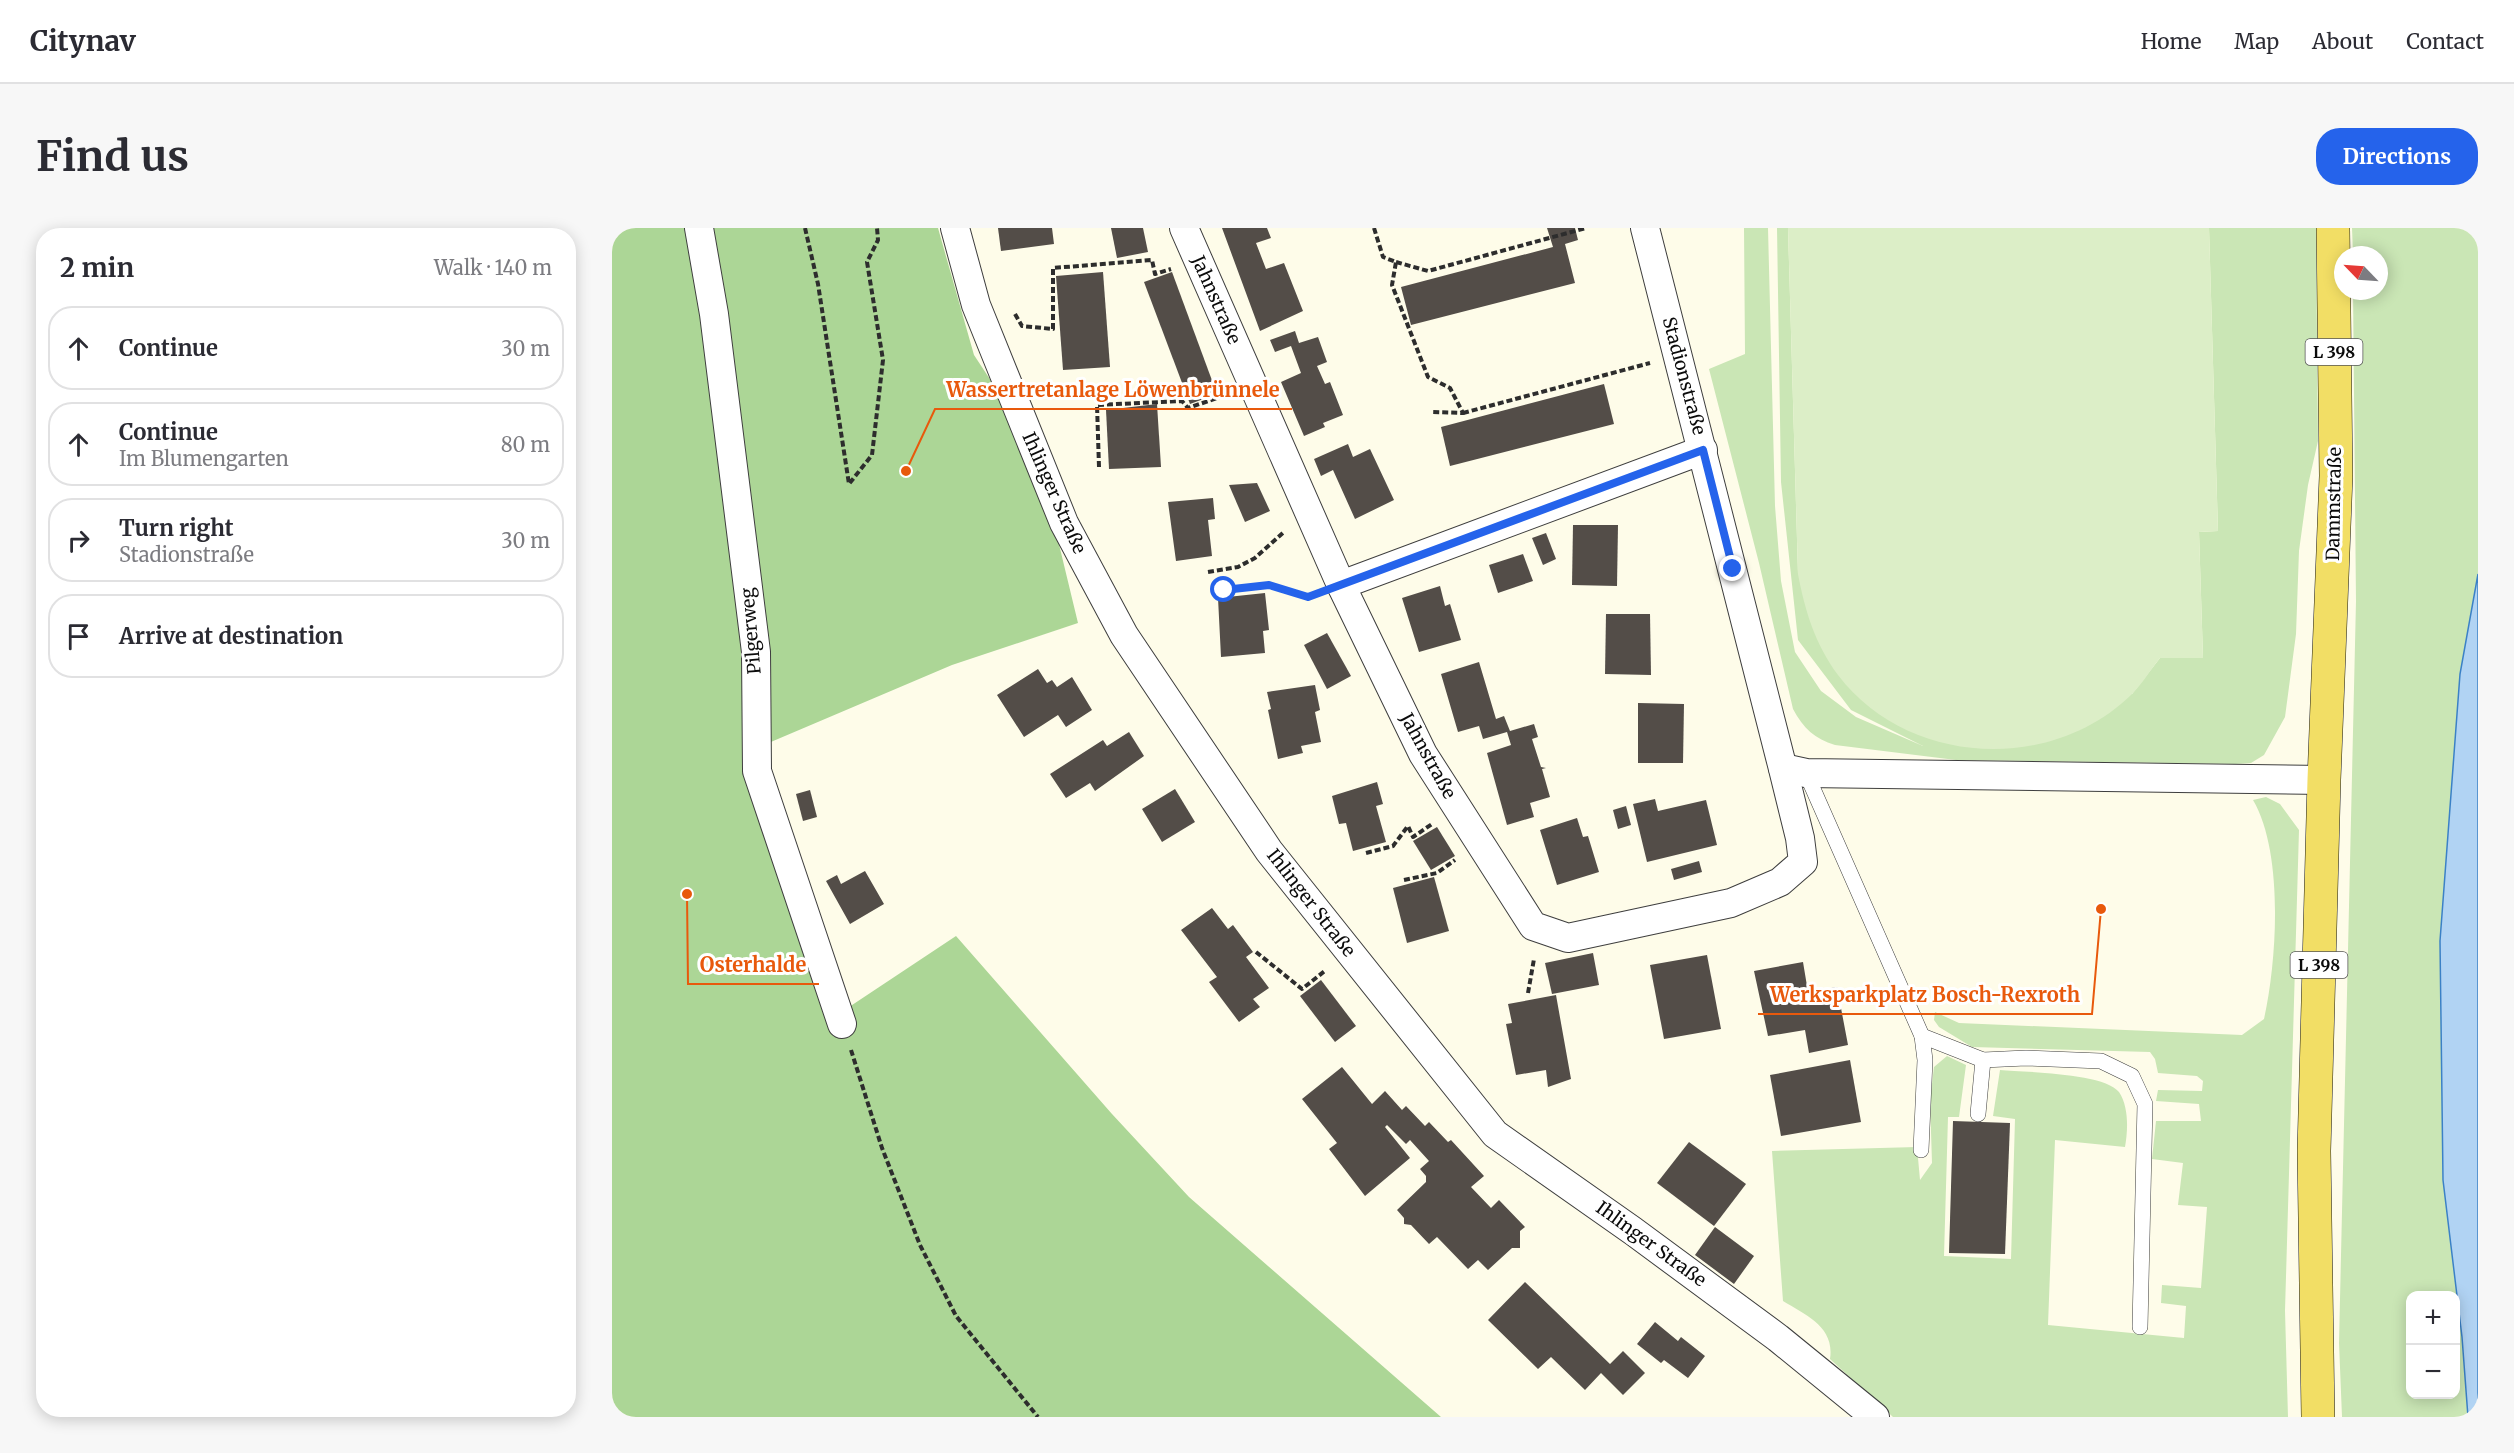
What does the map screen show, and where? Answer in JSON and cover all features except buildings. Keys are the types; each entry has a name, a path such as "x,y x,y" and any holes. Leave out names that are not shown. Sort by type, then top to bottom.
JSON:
{"main road":[{"name":"Dammstraße","path":"2324,780 2336,476 2333,228"},
{"name":"L 398","path":"2318,1417 2314,1151 2324,780"}],"street":[{"name":"Pilgerweg","path":"699,228 714,315 756,652 757,771 842,1024"},
{"name":"Ihlinger Straße","path":"955,228 976,305 1064,523 1119,625 1269,851 1495,1134 1633,1231 1778,1338 1875,1417"},
{"name":"Jahnstraße","path":"1184,228 1341,585 1423,754 1533,926 1568,938 1731,903 1779,882 1803,862 1794,771"},
{"name":"Stadionstraße","path":"1645,228 1703,450 1794,771"},
{"path":"1341,585 1703,450"},
{"path":"1794,771 2324,780"}],"lane":[{"path":"1794,771 1922,1036 1925,1060 1922,1150"},
{"path":"1922,1036 1983,1060 2026,1058 2101,1061 2132,1076 2145,1104 2140,1327"},
{"path":"1978,1114 1983,1060"}],"path":[{"path":"805,228 818,284 849,484 872,455 882,360 867,262 878,240 877,228"},
{"path":"1374,228 1383,257 1428,272 1586,228"},
{"path":"1012,308 1022,326 1053,329 1053,268 1152,260 1155,274 1197,259"},
{"path":"1396,262 1392,285 1428,376 1450,388 1462,413"},
{"path":"1433,412 1462,413 1678,356"},
{"path":"1099,467 1097,405 1158,400 1182,401 1188,408 1253,385"},
{"path":"1208,572 1238,567 1255,558 1278,535 1312,518"},
{"path":"1224,590 1269,585 1308,597 1341,585"},
{"path":"1366,853 1393,846 1408,826 1413,837 1457,807"},
{"path":"1404,880 1437,873 1479,842"},
{"path":"1256,952 1302,989 1350,952"},
{"path":"842,1024 882,1148 920,1245 956,1317 1038,1417"}],"green space":[{"path":"612,228 938,228 974,355 1036,449 1078,623 952,665 759,747 834,1017 956,936 1112,1114 1189,1197 1441,1417 612,1417"},
{"path":"1744,228 1768,228 1775,506 1781,581 1795,652 1821,691 1856,717 1923,746 1851,710 1798,640 1781,482 1777,228 1788,228 1798,574 2132,694 2160,658 2203,658 2199,532 2218,531 2209,228 2316,228 2318,441 2308,485 2299,551 2296,634 2285,717 2264,755 2251,763 2236,764 1956,760 1835,745 1821,740 1805,727 1793,709 1759,563 1709,369 1745,354"},
{"path":"1788,228 2209,228 2218,531 2199,532 2203,658 2160,658 2132,694 2099,720 2062,738 2022,747 1980,749 1940,742 1902,728 1867,705 1838,675 1817,639 1804,601 1798,574"},
{"path":"2352,228 2478,228 2478,574 2460,674 2440,941 2443,1180 2456,1291 2406,1291 2406,1399 2460,1399 2460,1320 2468,1417 2342,1417 2339,1343 2356,601 2353,300 2388,300 2388,246 2353,246"},
{"path":"2266,797 2280,804 2299,830 2285,1311 2288,1417 1893,1417 1830,1359 1828,1338 1817,1323 1783,1301 1772,1151 1917,1147 1920,1180 1932,1163 1930,1100 1934,1067 1947,1056 1966,1065 1959,1117 1948,1117 1944,1256 2011,1259 2015,1119 1993,1116 2000,1070 2082,1077 2111,1086 2119,1092 2125,1105 2127,1126 2125,1147 2055,1140 2048,1325 2184,1338 2186,1306 2161,1303 2162,1285 2201,1288 2207,1207 2178,1205 2183,1163 2152,1159 2156,1121 2201,1121 2199,1104 2156,1101 2158,1090 2202,1091 2203,1081 2197,1076 2158,1073 2155,1059 2150,1052 1972,1047 1939,1027 1934,1020 1935,1012 1959,1023 2242,1035 2264,1019 2272,967 2274,877 2263,822 2253,800"}],"water":[{"path":"2478,574 2478,1417 2468,1417 2460,1320 2460,1291 2456,1291 2443,1180 2440,941 2460,674"}],"place":[{"name":"Wassertretanlage Löwenbrünnele","path":"906,471"},
{"name":"Osterhalde","path":"687,894"},
{"name":"Werksparkplatz Bosch-Rexroth","path":"2101,909"}],"route":[{"path":"1224,590 1269,585 1308,597 1703,450 1733,569"}]}
